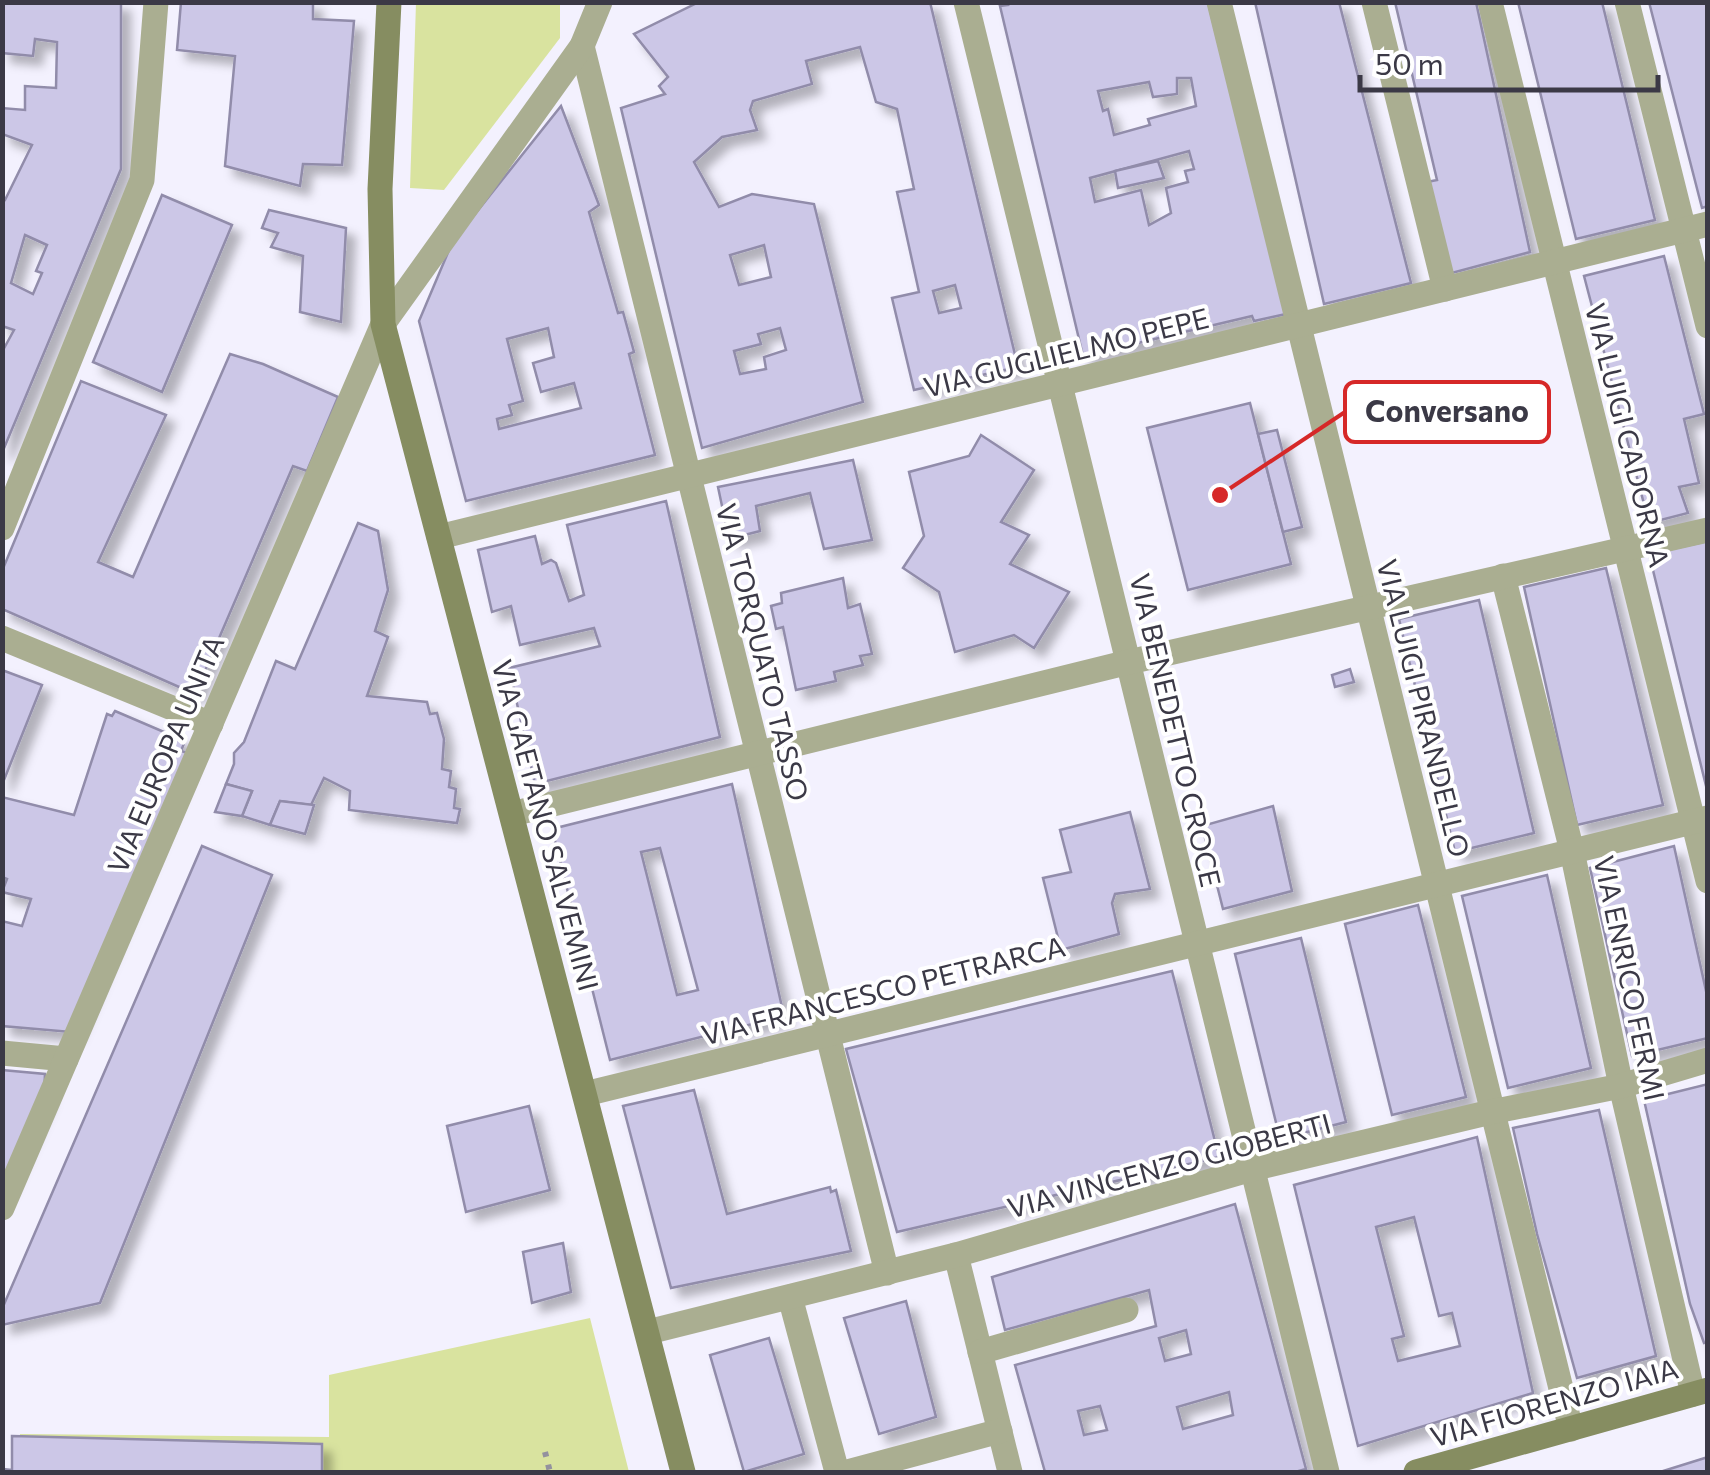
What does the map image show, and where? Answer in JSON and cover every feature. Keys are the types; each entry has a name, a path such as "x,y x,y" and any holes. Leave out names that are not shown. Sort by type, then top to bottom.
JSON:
{"street":[{"path":"2,528 142,180 156,2"},
{"name":"VIA GAETANO SALVEMINI","path":"389,2 380,189 383,324 683,1472"},
{"name":"VIA EUROPA UNITA","path":"2,1208 383,324 582,46 600,2"},
{"name":"VIA BENEDETTO CROCE","path":"966,2 1327,1472"},
{"name":"VIA LUIGI PIRANDELLO","path":"1218,2 1571,1428"},
{"path":"1374,2 1445,289"},
{"name":"VIA LUIGI CADORNA","path":"1490,2 1624,548 1700,819 1708,881"},
{"path":"1627,2 1696,227 1708,326"},
{"name":"VIA TORQUATO TASSO","path":"582,46 886,1273"},
{"name":"VIA GUGLIELMO PEPE","path":"439,537 1696,227"},
{"path":"512,814 1129,662 1708,530"},
{"name":"VIA ENRICO FERMI","path":"1503,576 1572,851 1621,1086 1700,1392"},
{"path":"2,638 211,724"},
{"name":"VIA FRANCESCO PETRARCA","path":"586,1094 1700,819"},
{"path":"2,1053 66,1059"},
{"name":"VIA VINCENZO GIOBERTI","path":"648,1332 956,1256 1252,1168 1621,1086 1708,1060"},
{"path":"956,1256 1010,1472"},
{"path":"790,1296 837,1472"},
{"path":"980,1352 1126,1310"},
{"name":"VIA FIORENZO IAIA","path":"1416,1472 1700,1392"},
{"path":"847,1472 1000,1430"}],"path":[{"path":"545,1452 550,1472"}],"green space":[{"path":"416,3 560,3 560,38 444,190 410,188"},
{"path":"590,1318 629,1472 19,1472 20,1434 329,1437 329,1375"}],"building":[{"path":"2,2 121,2 121,169 2,453 2,352 14,330 2,326 2,199 5,200 32,145 2,134 2,108 25,110 25,86 56,88 57,42 35,39 33,56 2,53","holes":["25,235 47,245 36,271 42,273 33,294 11,283"]},
{"path":"181,2 313,2 313,19 354,21 342,165 303,164 300,186 225,166 235,56 177,50"},
{"path":"699,2 930,2 1018,367 914,390 892,298 919,292 897,192 914,189 897,109 876,102 860,47 806,61 812,84 753,101 750,110 757,130 722,137 694,162 719,207 752,194 814,204 863,402 702,448 621,108 665,94 659,86 668,77 634,34","holes":["764,245 771,277 739,285 730,255","955,285 961,308 939,313 933,291","780,328 786,350 764,357 766,369 740,374 734,351 761,344 758,334"]},
{"path":"1007,2 1208,2 1286,314 1254,321 1252,316 1083,356 1000,6 1008,5","holes":["1177,78 1191,78 1196,106 1148,119 1150,125 1114,135 1108,109 1103,111 1098,91 1149,82 1153,97 1177,94","1189,151 1194,169 1185,171 1188,182 1166,188 1171,213 1149,225 1141,190 1095,202 1090,178"]},
{"path":"1255,2 1339,2 1411,283 1324,304"},
{"path":"1395,2 1476,2 1530,252 1448,274 1427,182 1437,180"},
{"path":"1518,2 1602,2 1655,220 1576,239"},
{"path":"1649,2 1708,2 1708,206 1702,208"},
{"path":"561,106 599,205 589,212 618,313 623,312 634,352 629,354 655,455 466,501 419,321 452,243","holes":["548,328 554,357 533,363 541,392 574,383 581,408 499,429 497,419 512,415 509,405 523,401 507,339"]},
{"path":"1158,161 1164,178 1118,188 1115,171"},
{"path":"162,195 232,225 162,392 93,362"},
{"path":"269,210 346,228 341,322 300,312 303,256 271,247 278,233 262,228"},
{"path":"1664,256 1704,414 1684,419 1699,483 1679,487 1688,513 1649,523 1584,276"},
{"path":"230,354 338,397 307,471 293,466 195,694 2,609 2,571 81,381 166,415 98,562 133,577"},
{"path":"1250,403 1291,564 1188,590 1147,428"},
{"path":"1277,430 1302,527 1283,532 1258,434"},
{"path":"981,435 1034,470 1001,522 1029,535 1010,564 1069,592 1034,648 1014,635 955,652 939,592 903,568 924,536 909,472 969,456"},
{"path":"853,460 872,540 824,549 810,493 756,506 760,531 729,539 718,487"},
{"path":"666,501 720,737 535,784 509,668 600,646 594,628 520,645 511,606 492,612 478,550 535,536 542,564 551,560 556,563 569,601 584,595 567,525"},
{"path":"358,523 378,531 388,590 375,631 388,637 367,696 427,702 430,714 437,713 444,739 442,769 451,771 449,787 456,789 454,808 460,809 457,823 349,810 350,791 324,778 311,805 280,801 270,825 242,816 252,791 226,784 234,753 244,742 276,661 295,669"},
{"path":"1708,541 1708,794 1649,554"},
{"path":"1606,568 1663,805 1577,825 1524,587"},
{"path":"843,578 848,608 860,604 872,654 860,656 863,665 834,672 836,681 796,690 783,627 776,629 771,606 782,603 781,593"},
{"path":"1479,600 1534,833 1455,852 1399,619"},
{"path":"1350,669 1354,682 1335,687 1332,675"},
{"path":"2,670 42,685 2,785"},
{"path":"115,711 185,741 181,751 188,753 71,1032 2,1026 2,921 22,926 31,899 2,892 7,879 2,877 2,797 74,815 107,714 112,716"},
{"path":"226,784 252,791 242,816 215,812"},
{"path":"732,784 784,1016 610,1060 552,829","holes":["660,848 698,990 677,995 641,852"]},
{"path":"280,801 314,805 305,834 270,825"},
{"path":"1273,806 1292,891 1223,909 1202,826"},
{"path":"1130,812 1150,889 1115,894 1112,903 1119,934 1061,950 1043,878 1071,872 1060,830"},
{"path":"202,846 272,875 100,1303 2,1325 2,1309"},
{"path":"1674,846 1708,1000 1708,1038 1632,1056 1590,868"},
{"path":"1547,875 1591,1068 1508,1088 1462,896"},
{"path":"1418,905 1466,1097 1392,1115 1345,924"},
{"path":"1301,938 1346,1122 1280,1139 1235,954"},
{"path":"1172,971 1219,1157 897,1232 846,1049"},
{"path":"2,1070 45,1074 44,1095 2,1187"},
{"path":"1708,1084 1708,1342 1704,1343 1690,1304 1644,1100"},
{"path":"694,1090 727,1214 830,1187 831,1192 836,1190 851,1251 671,1288 623,1106"},
{"path":"529,1106 550,1190 466,1212 447,1126"},
{"path":"1599,1110 1656,1356 1577,1378 1537,1234 1513,1128"},
{"path":"1477,1137 1533,1393 1358,1446 1294,1185","holes":["1414,1217 1439,1316 1452,1313 1460,1346 1398,1361 1392,1339 1404,1336 1376,1227"]},
{"path":"1235,1204 1306,1469 1045,1472 1015,1365 1156,1326 1149,1290 1005,1330 992,1277","holes":["1186,1330 1191,1354 1165,1361 1159,1338","1229,1392 1233,1415 1183,1429 1177,1407","1100,1406 1107,1430 1084,1435 1078,1411"]},
{"path":"563,1243 571,1292 532,1303 523,1252"},
{"path":"906,1301 936,1417 879,1434 844,1318"},
{"path":"769,1338 804,1454 744,1472 710,1355"},
{"path":"12,1436 322,1444 322,1472 2,1472 12,1470"},
{"path":"1708,1457 1708,1472 1660,1472"}],"place":[{"name":"Conversano","path":"1220,495"}]}
